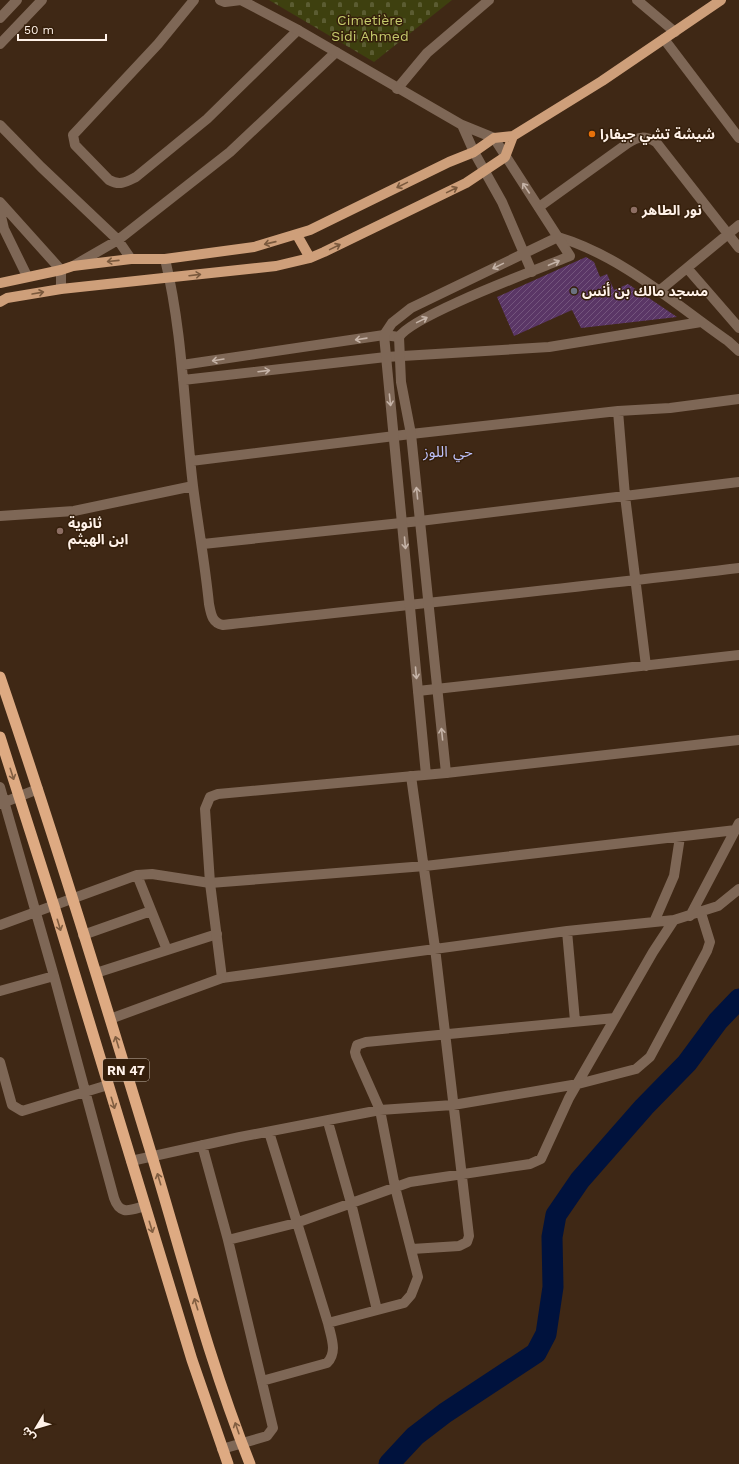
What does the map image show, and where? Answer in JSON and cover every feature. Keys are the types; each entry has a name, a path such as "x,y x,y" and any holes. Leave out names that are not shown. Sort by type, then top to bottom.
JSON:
{"highway":[{"name":"RN 47","path":"0,677 38,789 96,973 211,1354 250,1464"},
{"name":"RN 47","path":"0,737 54,906 192,1360 228,1464"}],"main road":[{"path":"0,283 73,266 130,260 165,259 254,247 310,230 449,162 474,152 494,138 513,136 602,81 721,0"},
{"path":"0,302 7,298 61,289 276,266 310,258 466,183 504,157 513,136"},
{"path":"297,235 310,258"}],"street":[{"path":"0,44 42,0"},
{"path":"194,0 158,44 73,135 75,145 109,180 116,183 124,183 136,177 207,119 298,30"},
{"path":"220,0 225,2 241,0 298,30 462,125 494,138 504,157 539,207 570,256"},
{"path":"398,89 427,54 489,0"},
{"path":"637,0 675,32"},
{"path":"0,18 16,1 28,15"},
{"path":"664,39 739,138"},
{"path":"73,266 118,240 230,152 336,52"},
{"path":"0,125 41,167 118,240 130,260"},
{"path":"462,125 474,152 502,202 532,272"},
{"path":"539,207 628,143 637,138 647,137 656,142 739,248"},
{"path":"0,202 61,270 61,289"},
{"path":"0,212 2,230 26,276"},
{"path":"659,291 739,225"},
{"path":"426,775 384,335 392,323 411,308 558,237 582,244 659,291 728,342 739,352"},
{"path":"446,773 411,434 401,382 399,337 410,326 446,308 570,256 582,244"},
{"path":"165,259 170,278 182,365 193,486 203,544 211,612 214,622 223,625 284,617 410,605 739,568"},
{"path":"687,268 739,328"},
{"path":"183,380 386,357 549,347 701,322"},
{"path":"728,342 739,332"},
{"path":"182,365 384,335 399,337"},
{"path":"235,357 238,374"},
{"path":"388,383 401,382"},
{"path":"191,461 411,434 618,411 670,408 739,399"},
{"path":"618,411 625,496 646,666"},
{"path":"203,544 420,521 739,482"},
{"path":"0,516 74,511 193,486"},
{"path":"418,691 739,655"},
{"path":"222,978 210,883 205,808 207,800 214,795 446,773 739,740"},
{"path":"411,776 435,948 469,1236 467,1242 459,1246 412,1249"},
{"path":"0,787 3,804 36,912 116,1205 127,1211 145,1206"},
{"path":"3,804 38,789"},
{"path":"0,925 137,875 152,874 210,883 424,866 680,837 737,826"},
{"path":"690,916 737,826"},
{"path":"654,922 674,876 680,837"},
{"path":"137,875 167,950"},
{"path":"110,1019 222,978 567,931 674,920 701,913 718,906 739,889"},
{"path":"83,935 151,912"},
{"path":"131,1161 202,1145 328,1122 380,1110 453,1105 578,1084 636,1069 650,1057 707,951 710,942 701,913"},
{"path":"228,1240 296,1223 395,1187 461,1173 530,1164 541,1159 569,1098 614,1018 653,952 674,920"},
{"path":"567,931 575,1021"},
{"path":"96,973 217,934"},
{"path":"0,991 54,976"},
{"path":"328,1324 404,1303 411,1295 418,1277 395,1187 380,1110 356,1056 355,1052 357,1045 366,1042 614,1018"},
{"path":"0,1062 12,1105 22,1111 84,1091 108,1085"},
{"path":"328,1122 351,1203 376,1310"},
{"path":"262,1381 327,1363 333,1356 334,1349 328,1324 269,1132"},
{"path":"202,1145 228,1240 274,1428 267,1436 222,1449"}],"green space":[{"name":"Cimetière Sidi Ahmed","path":"269,0 452,0 374,62"}],"building":[{"name":"مسجد مالك بن أنس","path":"586,257 594,262 600,277 607,274 614,290 628,284 677,317 581,328 572,310 514,336 497,297"}],"waterway":[{"path":"389,1464 415,1436 445,1413 536,1353 546,1334 553,1287 552,1237 556,1215 580,1180 644,1107 687,1063 718,1021 739,999"}],"place":[{"name":"شيشة تشي جيفارا","path":"592,134"},
{"name":"نور الطاهر","path":"634,210"},
{"name":"مسجد مالك بن أنس","path":"574,291"},
{"name":"ثانوية ابن الهيثم","path":"60,531"}],"district":[{"name":"حي اللوز","path":"448,452"}]}
